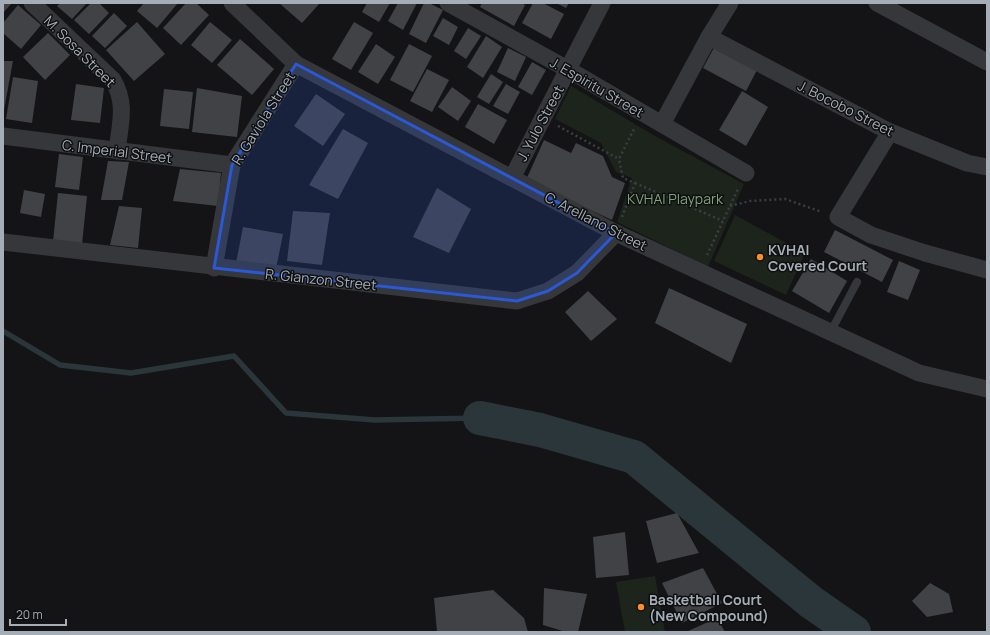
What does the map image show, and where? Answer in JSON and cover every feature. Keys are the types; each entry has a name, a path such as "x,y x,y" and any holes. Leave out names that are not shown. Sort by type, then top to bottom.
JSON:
{"street":[{"name":"M. Sosa Street","path":"32,3 113,80 120,92 122,106 117,151"},
{"name":"C. Arellano Street","path":"232,3 296,64 616,232 830,334 919,373 987,389"},
{"name":"J. Espiritu Street","path":"448,3 467,8 569,70 746,172"},
{"name":"J. Yulo Street","path":"512,178 569,70 602,3"},
{"path":"662,124 730,3"},
{"path":"877,3 987,62"},
{"name":"J. Bocobo Street","path":"710,37 890,132 967,163 987,167"},
{"name":"R. Gaviola Street","path":"214,268 232,165 296,64"},
{"path":"890,132 838,217 871,235 925,253 987,270"},
{"name":"C. Imperial Street","path":"3,136 232,165"},
{"name":"R. Gianzon Street","path":"3,242 214,268 517,301 548,291 577,273 616,232"}],"lane":[{"path":"830,334 857,282"}],"path":[{"path":"643,113 619,159 623,178 723,221"},
{"path":"543,118 619,159"},
{"path":"699,271 746,172"},
{"path":"616,232 636,183"},
{"path":"730,206 750,200 786,199 838,217"}],"highlighted area":[{"path":"296,64 616,233 577,273 548,291 517,301 214,268 232,165"}],"green space":[{"name":"KVHAI Playpark","path":"571,86 655,136 744,184 708,267 617,222 632,178 616,172 601,143 555,119"},
{"name":"KVHAI Covered Court","path":"735,215 805,253 786,295 714,261"},
{"name":"Basketball Court (New Compound)","path":"655,576 665,632 625,632 616,582"}],"building":[{"path":"3,3 12,3 3,13"},
{"path":"60,3 87,3 72,19 57,6"},
{"path":"91,3 99,3 109,13 89,34 74,20"},
{"path":"144,3 178,3 157,28 137,11"},
{"path":"186,3 196,3 209,15 181,45 163,28"},
{"path":"279,3 320,3 302,23"},
{"path":"367,3 390,3 379,22 362,12"},
{"path":"398,3 417,3 403,30 388,21"},
{"path":"424,3 429,3 443,10 426,43 409,34"},
{"path":"482,3 521,3 525,5 514,26 480,7"},
{"path":"533,3 543,3 564,14 551,39 522,23"},
{"path":"556,3 569,3 566,8"},
{"path":"18,5 41,25 21,49 3,33 3,23"},
{"path":"114,13 127,26 105,48 92,36"},
{"path":"443,18 458,27 449,45 433,36"},
{"path":"137,22 165,54 134,81 106,50"},
{"path":"210,22 232,40 212,63 191,45"},
{"path":"354,22 373,33 351,70 332,59"},
{"path":"468,28 481,36 466,59 454,51"},
{"path":"48,33 70,55 45,80 23,57"},
{"path":"486,36 502,47 483,78 467,67"},
{"path":"240,39 274,69 252,95 217,65"},
{"path":"376,44 395,57 378,84 358,72"},
{"path":"409,44 432,56 413,92 390,80"},
{"path":"716,44 758,68 746,91 703,68"},
{"path":"508,48 526,57 515,81 497,72"},
{"path":"3,61 13,61 4,110 3,110"},
{"path":"532,62 546,70 532,95 518,87"},
{"path":"427,69 449,80 432,112 410,101"},
{"path":"491,74 503,82 489,104 477,97"},
{"path":"13,77 38,81 32,123 6,119"},
{"path":"76,84 104,88 100,123 71,120"},
{"path":"506,84 520,92 508,114 493,106"},
{"path":"452,87 471,101 458,121 438,107"},
{"path":"197,88 242,96 237,137 192,132"},
{"path":"164,89 193,92 189,129 160,126"},
{"path":"742,91 768,107 746,146 719,130"},
{"path":"316,94 345,114 323,146 294,126"},
{"path":"478,104 507,120 494,144 465,127"},
{"path":"343,129 368,143 338,199 309,185"},
{"path":"544,140 571,153 576,143 603,156 612,177 625,183 612,220 526,180"},
{"path":"59,154 83,157 79,190 55,187"},
{"path":"108,161 129,162 122,200 101,200"},
{"path":"180,169 221,173 218,206 173,201"},
{"path":"437,188 471,209 449,253 413,237"},
{"path":"24,190 45,194 41,217 20,213"},
{"path":"58,193 87,196 82,244 53,241"},
{"path":"119,206 142,208 138,248 110,245"},
{"path":"293,211 330,213 322,265 287,261"},
{"path":"243,227 283,234 276,269 236,263"},
{"path":"835,230 893,260 882,282 824,252"},
{"path":"811,259 847,281 829,313 792,291"},
{"path":"899,261 920,270 908,300 887,292"},
{"path":"669,288 747,324 731,363 655,323"},
{"path":"588,291 617,319 591,341 565,312"},
{"path":"677,513 699,553 657,563 646,521"},
{"path":"625,532 629,575 596,578 593,537"},
{"path":"703,568 722,603 682,623 662,583"},
{"path":"930,583 949,594 953,612 927,617 912,601"},
{"path":"544,588 587,594 578,632 566,632 543,625"},
{"path":"493,590 524,618 528,632 437,632 434,598"},
{"path":"717,618 725,632 686,632"}],"waterway":[{"path":"3,331 60,365 131,373 234,356 286,413 375,420 480,418"},
{"path":"480,418 540,430 634,457 811,602 854,632"}],"place":[{"name":"KVHAI Covered Court","path":"760,257"},
{"name":"Basketball Court (New Compound)","path":"641,607"}]}
